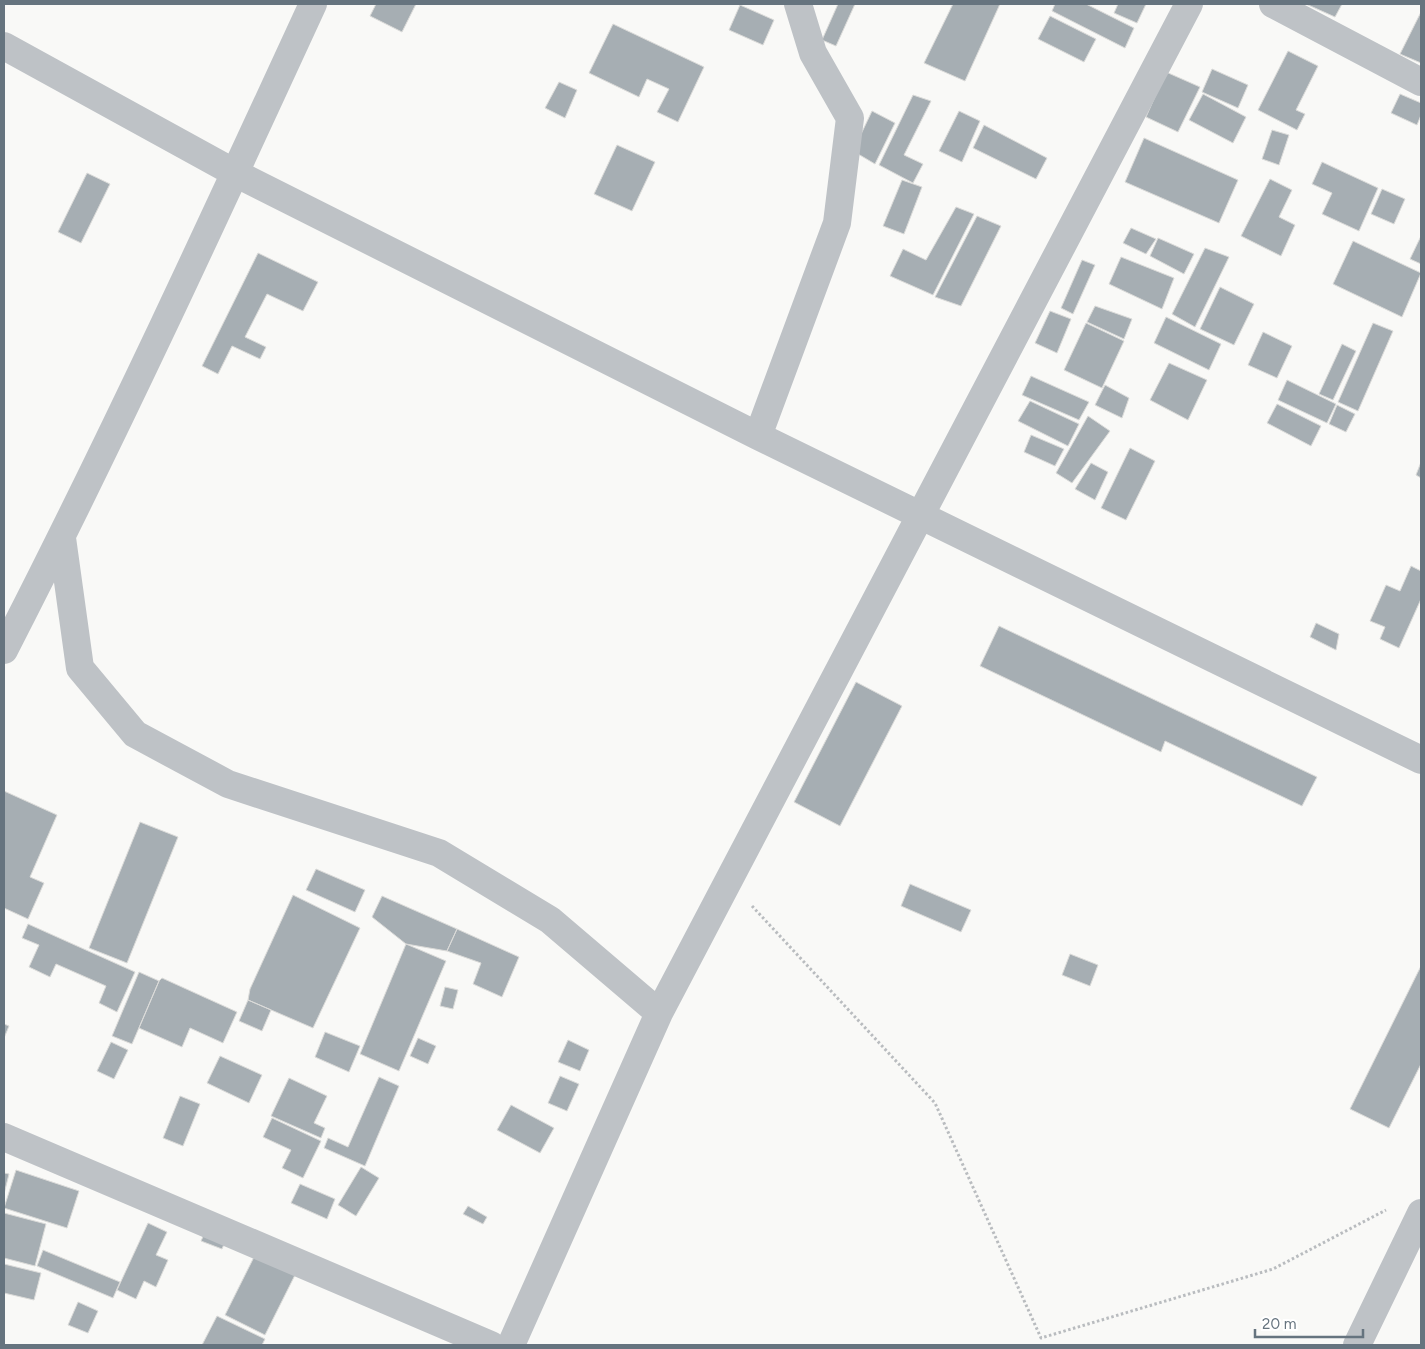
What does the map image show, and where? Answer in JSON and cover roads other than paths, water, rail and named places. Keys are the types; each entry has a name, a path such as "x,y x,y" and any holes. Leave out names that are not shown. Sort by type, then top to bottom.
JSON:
{"street":[{"path":"4,650 62,538 313,4"},
{"path":"758,436 837,223 850,118 813,53 798,4"},
{"path":"511,1345 659,1013 1190,4"},
{"path":"1273,4 1421,82"},
{"path":"4,46 235,173 758,436 1421,760"},
{"path":"62,538 80,668 135,734 228,784 439,853 550,920 659,1013"},
{"path":"4,1137 491,1345"},
{"path":"1357,1345 1421,1213"}]}
